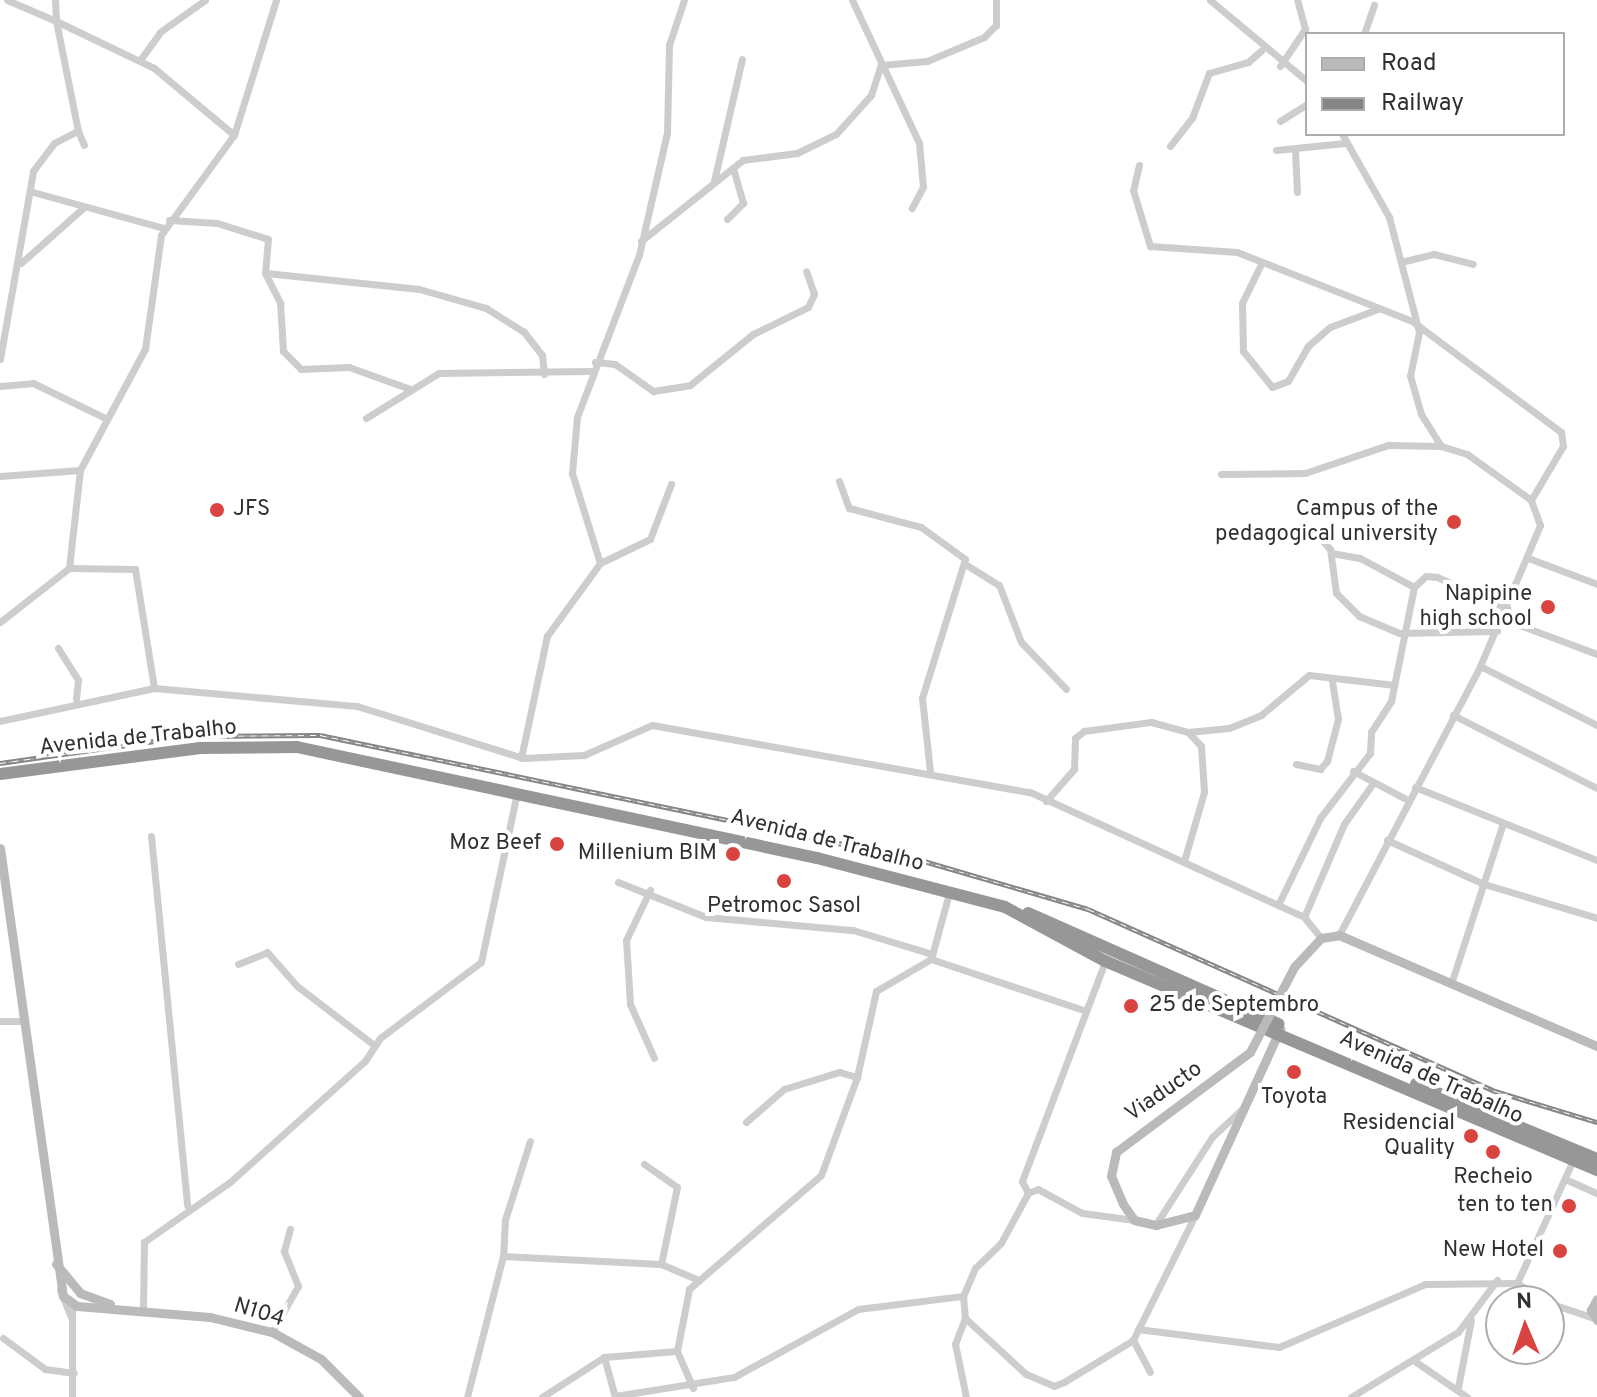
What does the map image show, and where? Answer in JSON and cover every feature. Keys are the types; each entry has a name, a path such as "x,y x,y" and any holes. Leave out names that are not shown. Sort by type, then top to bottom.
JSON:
{"highway":[{"name":"Avenida de Trabalho","path":"0,774 259,745 378,761 516,797 701,830 1005,907 1215,995 1280,1029"},
{"name":"Avenida de Trabalho","path":"1005,907 1105,961 1280,1029 1574,1157 1597,1170"},
{"name":"Avenida de Trabalho","path":"1574,1157 1597,1159"}],"street":[{"path":"7,0 140,60 234,135"},
{"path":"55,0 56,21 78,131 84,145"},
{"path":"140,60 160,32 205,0"},
{"path":"69,568 80,470 105,418 145,349 164,228 234,135 276,0"},
{"path":"600,563 572,473 590,371 641,241 667,133 663,83 684,0"},
{"path":"852,0 919,143 923,187 912,208"},
{"path":"881,65 927,61 984,37 996,25 996,0"},
{"path":"1210,0 1280,66 1305,81"},
{"path":"1280,66 1305,29 1297,0"},
{"path":"1365,32 1374,5"},
{"path":"1170,146 1192,118 1209,73 1248,62 1262,50"},
{"path":"714,181 742,59"},
{"path":"641,241 714,181 752,158 797,153 836,134 871,95 881,65"},
{"path":"1280,121 1305,105"},
{"path":"0,359 21,263 37,161 78,131"},
{"path":"1343,136 1389,217 1416,323 1411,385 1441,446"},
{"path":"1276,150 1345,143"},
{"path":"1295,150 1297,192"},
{"path":"1139,165 1133,190 1150,246 1226,250 1260,266 1416,323 1561,432 1563,446 1531,500"},
{"path":"727,219 743,205 733,169"},
{"path":"33,192 164,228"},
{"path":"21,263 83,208"},
{"path":"169,220 217,223 268,239 265,273 280,303 283,351 291,363 306,370 349,367 410,389"},
{"path":"1401,262 1434,254 1473,264"},
{"path":"1260,266 1242,303 1243,351 1272,387 1288,381 1308,346 1330,327 1379,309"},
{"path":"595,362 615,364 653,391 690,385 753,334 808,307 814,294 806,271"},
{"path":"265,273 419,289 486,308 524,332 542,355 544,374"},
{"path":"366,418 439,373 506,367 544,374 590,371"},
{"path":"0,386 33,383 105,418"},
{"path":"1221,474 1320,472 1388,445 1441,446 1467,454 1531,500 1540,525 1503,619 1480,666 1415,787 1404,798 1387,840 1339,935"},
{"path":"0,476 80,470"},
{"path":"839,481 849,508 921,527 965,564 999,585 1021,642 1066,689"},
{"path":"521,758 547,636 600,563 650,539 671,484"},
{"path":"1312,529 1331,553 1344,605 1407,631 1497,631"},
{"path":"1331,553 1360,558 1414,587"},
{"path":"1528,558 1597,584"},
{"path":"930,772 922,698 965,564"},
{"path":"0,622 69,568 138,572 154,688"},
{"path":"1278,905 1320,818 1353,771 1370,753 1371,732 1394,685 1414,587 1430,575 1507,608"},
{"path":"1503,619 1597,654"},
{"path":"58,648 78,680 76,699"},
{"path":"1480,666 1597,725"},
{"path":"1046,801 1074,769 1075,738 1084,731 1151,722 1188,732 1248,722 1302,677 1394,685"},
{"path":"1296,764 1320,769 1327,761 1338,719 1332,680"},
{"path":"0,721 76,699 154,688 357,706 521,758 584,755 652,725 930,772 1046,801 1304,917 1321,938 1339,935 1452,981 1597,1046"},
{"path":"1453,715 1597,788"},
{"path":"1184,861 1204,792 1201,746 1188,732"},
{"path":"1353,771 1404,798"},
{"path":"1304,917 1344,824 1373,783"},
{"path":"1415,787 1502,826 1597,860"},
{"path":"143,1312 144,1242 187,1205 230,1182 374,1045 481,962 516,797"},
{"path":"1452,981 1502,826"},
{"path":"151,836 187,1205"},
{"path":"1387,840 1484,884 1597,918"},
{"path":"0,848 55,1263 60,1289 71,1317"},
{"path":"618,882 650,890 706,917 853,930 1086,1011"},
{"path":"650,890 626,940 630,1004 654,1058"},
{"path":"693,1388 677,1351 697,1279 812,1189 857,1077 876,991 931,957 949,893"},
{"name":"Viaducto","path":"1134,1220 1113,1186 1116,1152 1250,1052 1294,967 1321,938"},
{"path":"238,964 267,952 297,986 374,1045"},
{"path":"1028,1193 1022,1181 1105,961"},
{"path":"0,1021 21,1021"},
{"path":"1047,1397 1054,1386 1133,1340 1195,1215 1280,1029"},
{"path":"746,1122 784,1089 839,1072 857,1077"},
{"path":"1156,1225 1212,1137 1243,1109"},
{"path":"467,1397 503,1256 505,1220 530,1141"},
{"path":"1517,1283 1574,1157"},
{"path":"644,1164 677,1187 661,1264"},
{"path":"1565,1179 1597,1193"},
{"path":"966,1397 955,1344 965,1318 963,1296 1028,1193 1038,1189 1082,1213 1156,1225 1195,1215"},
{"path":"272,1332 298,1286 284,1251 290,1229"},
{"path":"503,1256 661,1264 697,1279"},
{"name":"N104","path":"55,1263 80,1293 128,1311"},
{"path":"1138,1329 1279,1347 1425,1284 1497,1280 1520,1285"},
{"path":"1351,1397 1362,1394 1416,1362 1471,1320 1497,1280"},
{"path":"60,1289 72,1305 72,1397"},
{"path":"604,1357 615,1397 693,1388 762,1364 858,1309 963,1296"},
{"path":"1565,1308 1596,1319 1597,1299"},
{"name":"N104","path":"72,1305 210,1317 272,1332 321,1359 359,1397"},
{"path":"965,1318 1026,1374 1054,1386"},
{"path":"1458,1387 1471,1320"},
{"path":"3,1338 45,1369 74,1373"},
{"path":"1133,1340 1150,1372"},
{"path":"542,1397 604,1357 677,1351"},
{"path":"1416,1362 1458,1387 1467,1397"}],"railway":[{"path":"0,763 190,736 320,735 924,861 1088,909 1495,1091 1597,1122"}],"place":[{"name":"JFS","path":"217,510"},
{"name":"Campus of the pedagogical university","path":"1454,522"},
{"name":"Napipine high school","path":"1548,607"},
{"name":"Moz Beef","path":"557,844"},
{"name":"Millenium BIM","path":"733,854"},
{"name":"Petromoc Sasol","path":"784,881"},
{"name":"25 de Septembro","path":"1131,1006"},
{"name":"Toyota","path":"1294,1072"},
{"name":"Residencial Quality","path":"1471,1136"},
{"name":"Recheio","path":"1493,1152"},
{"name":"ten to ten","path":"1569,1206"},
{"name":"New Hotel","path":"1560,1251"}]}
